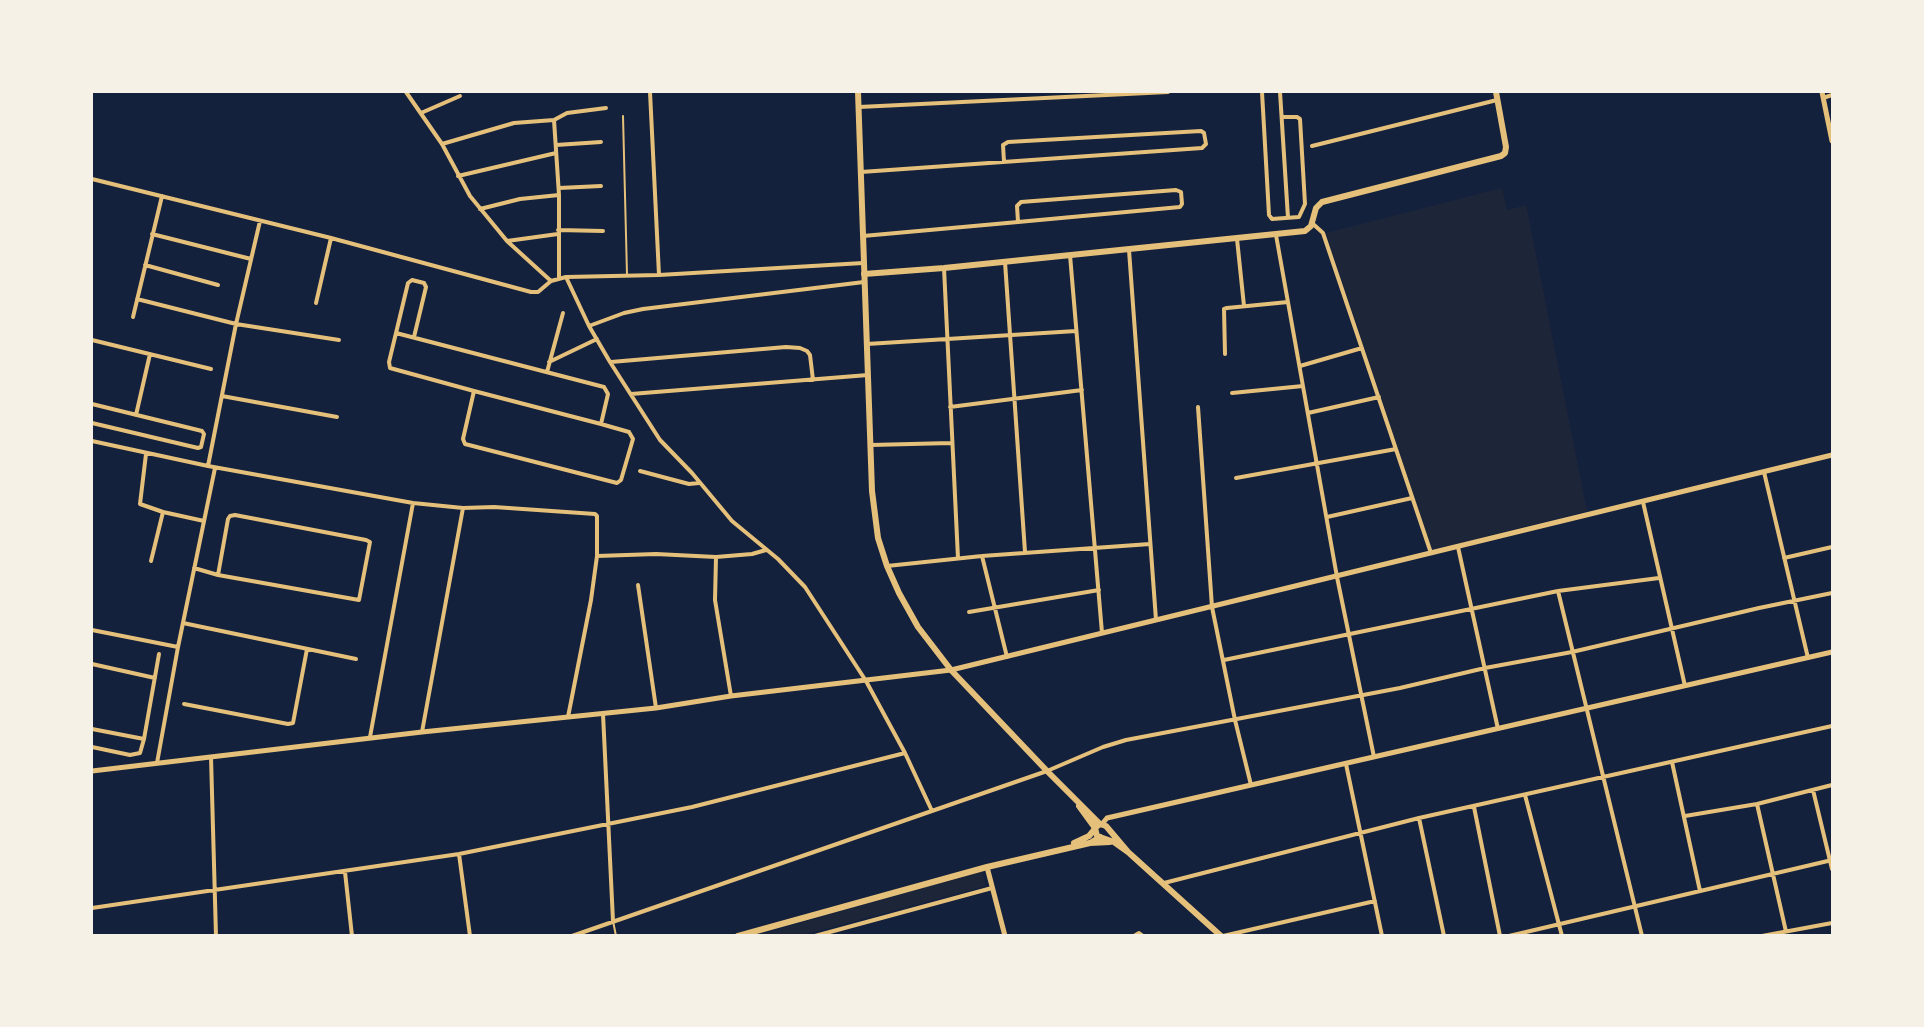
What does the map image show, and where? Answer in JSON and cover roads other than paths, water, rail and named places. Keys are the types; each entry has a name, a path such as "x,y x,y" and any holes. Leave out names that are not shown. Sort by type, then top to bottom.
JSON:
{"main road":[{"path":"858,92 873,511 878,538 898,594 918,627 951,670 1101,826 1222,936"},
{"path":"864,274 1005,262 1308,230 1316,208 1322,202 1496,159 1504,153 1506,147 1496,92"},
{"path":"1090,843 1107,834 1101,826"},
{"path":"1101,826 1095,834 1114,842 1128,852"},
{"path":"738,936 1051,850 1085,838 1101,826"},
{"path":"1051,850 1090,843 1114,842"}],"street":[{"path":"406,92 442,144 458,176 480,209 507,241 551,281"},
{"path":"650,92 659,275"},
{"path":"999,92 999,100"},
{"path":"859,107 1168,92"},
{"path":"1262,92 1269,215 1272,219 1300,216 1305,207 1300,119 1282,117"},
{"path":"1280,92 1288,218"},
{"path":"1833,95 1822,95 1833,141"},
{"path":"421,113 460,96"},
{"path":"1312,146 1498,100"},
{"path":"442,144 514,123 554,120 567,112 606,108"},
{"path":"554,120 559,188 559,278"},
{"path":"861,172 1004,162 1202,148 1206,144 1204,133 1201,131 1008,142 1003,145 1004,162"},
{"path":"556,145 602,142"},
{"path":"458,176 556,153"},
{"path":"92,179 331,238 531,292 543,290 551,281 566,277 659,275 863,263"},
{"path":"559,188 601,186"},
{"path":"863,236 1018,222 1180,207 1181,192 1176,190 1021,202 1017,206 1018,222"},
{"path":"480,209 520,199 559,195"},
{"path":"133,317 162,196"},
{"path":"208,466 236,324 260,221"},
{"path":"1312,224 1323,233 1431,553"},
{"path":"507,241 558,232 603,231"},
{"path":"152,234 251,259"},
{"path":"1276,235 1337,577 1374,757"},
{"path":"316,303 331,238"},
{"path":"1237,239 1244,306"},
{"path":"1129,249 1156,621"},
{"path":"1070,255 1102,633"},
{"path":"1005,262 1025,552"},
{"path":"145,265 218,285"},
{"path":"944,268 957,558"},
{"path":"566,277 589,326 660,440 732,521 767,550 805,588 866,681 905,753 932,811"},
{"path":"414,337 426,287 424,283 412,280 408,283 389,362 390,368 474,390 601,424 629,432 632,435 620,482 465,444 463,439 474,390"},
{"path":"589,326 624,313 643,309 864,282"},
{"path":"137,299 236,324 339,340"},
{"path":"1225,354 1224,309 1288,302"},
{"path":"547,372 563,314"},
{"path":"866,344 1076,331"},
{"path":"396,333 606,389 608,394 601,424"},
{"path":"549,362 597,339"},
{"path":"92,340 211,369"},
{"path":"610,362 786,347 800,348 810,355 813,380"},
{"path":"1300,366 1363,348"},
{"path":"136,415 150,354"},
{"path":"631,394 868,375"},
{"path":"1232,393 1303,386"},
{"path":"950,407 1082,390"},
{"path":"222,396 337,417"},
{"path":"1308,413 1379,397"},
{"path":"92,404 202,431 204,434 201,447 198,448 92,423"},
{"path":"1198,407 1212,607 1251,785"},
{"path":"92,441 215,468 413,503 463,508 494,507 592,512 597,516 597,556 585,637 568,717"},
{"path":"870,446 951,444"},
{"path":"1236,478 1396,449"},
{"path":"146,454 139,503 163,512 204,522"},
{"path":"92,771 422,732 656,708 731,696 951,670 1833,455"},
{"path":"157,763 215,468"},
{"path":"640,471 688,484 699,483"},
{"path":"1764,472 1808,658"},
{"path":"1327,517 1412,498"},
{"path":"1643,502 1685,686"},
{"path":"369,738 413,503"},
{"path":"422,732 463,508"},
{"path":"151,561 163,512"},
{"path":"194,568 218,575 359,600 370,542 234,515 228,519 218,575"},
{"path":"887,566 1025,552 1150,544"},
{"path":"1458,547 1498,729"},
{"path":"1784,558 1833,547"},
{"path":"597,556 656,554 716,557 752,554 767,550"},
{"path":"982,556 1007,657"},
{"path":"716,557 715,600 731,696"},
{"path":"1224,660 1558,591 1659,578"},
{"path":"638,585 656,708"},
{"path":"969,612 1099,590"},
{"path":"1558,591 1642,936"},
{"path":"572,936 1047,771 1103,747 1126,740 1362,696 1572,652 1833,593"},
{"path":"183,623 356,659"},
{"path":"92,630 178,647"},
{"path":"184,704 288,724 293,723 307,649"},
{"path":"1101,826 1107,818 1833,652"},
{"path":"92,747 135,754 141,751 159,654"},
{"path":"92,664 155,678"},
{"path":"603,714 613,921"},
{"path":"1164,883 1419,818 1833,726"},
{"path":"92,729 144,740"},
{"path":"92,908 459,854 692,807 905,753"},
{"path":"211,757 216,936"},
{"path":"1672,762 1700,891"},
{"path":"1346,764 1382,936"},
{"path":"1685,816 1757,804 1833,785"},
{"path":"1813,790 1833,869"},
{"path":"1525,795 1562,936"},
{"path":"1757,804 1786,933"},
{"path":"1474,807 1500,936"},
{"path":"1419,818 1444,936"},
{"path":"459,854 470,936"},
{"path":"1509,936 1832,861"},
{"path":"987,867 1005,936"},
{"path":"345,872 352,936"},
{"path":"815,936 992,888"},
{"path":"1222,936 1375,901"},
{"path":"1762,936 1833,923"},
{"path":"1134,936 1139,933 1143,936"}],"lane":[{"path":"623,116 627,275"},
{"path":"613,921 616,936"}]}
